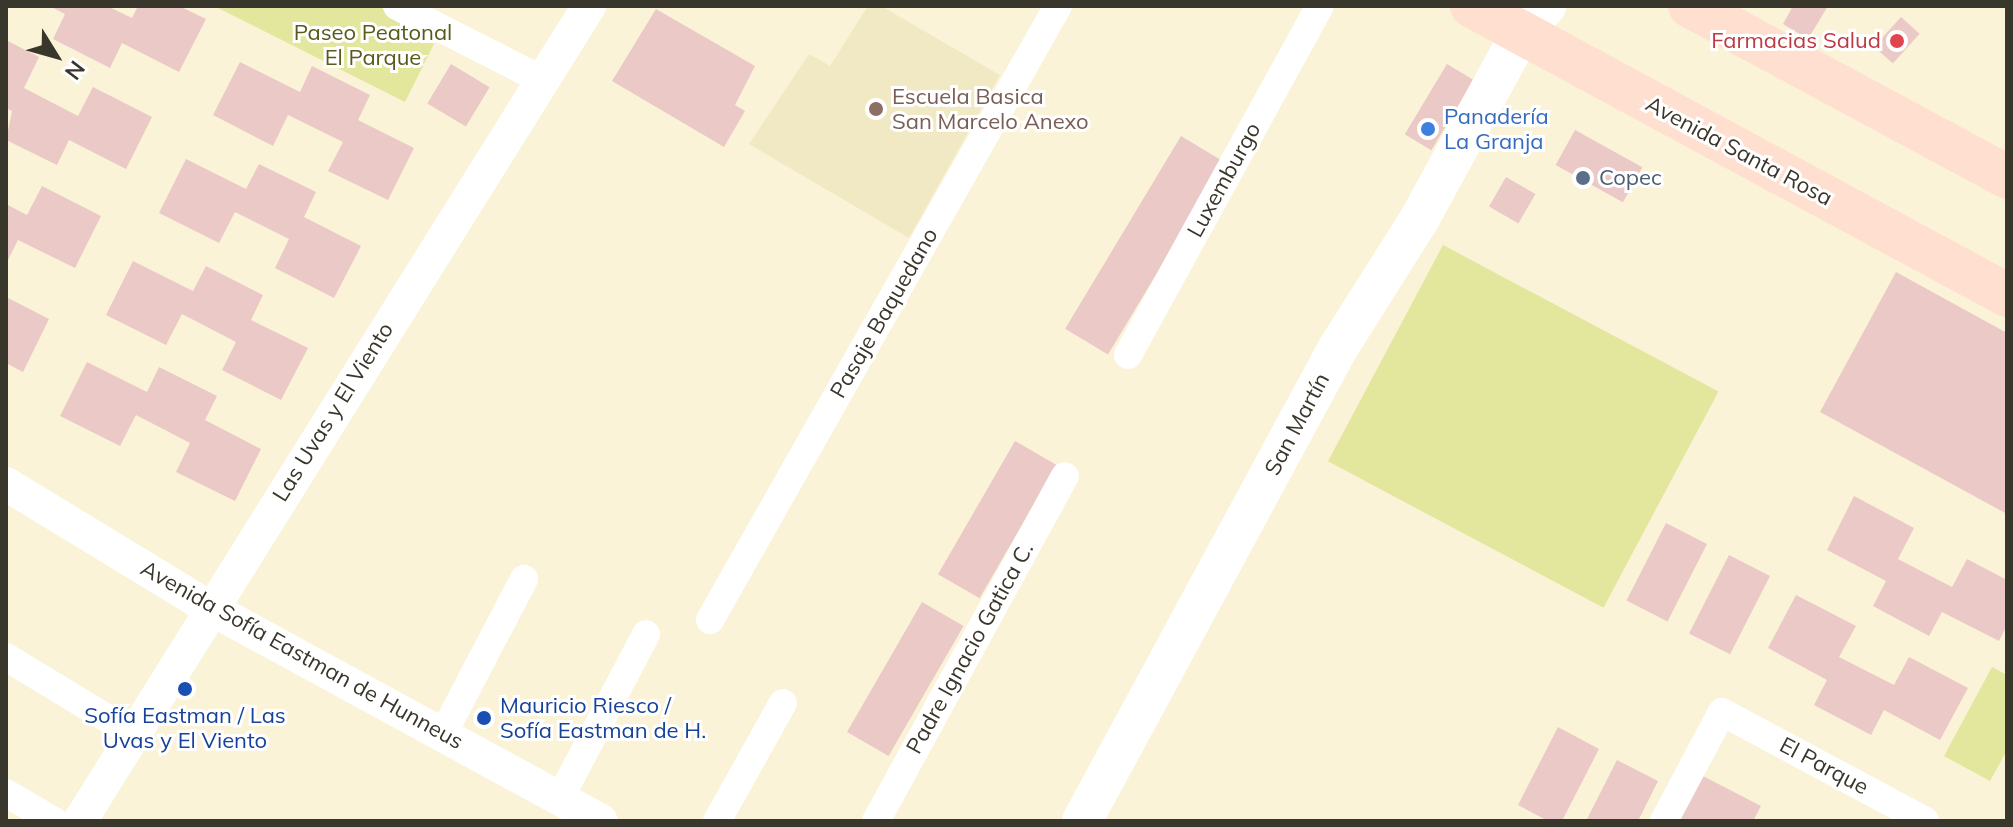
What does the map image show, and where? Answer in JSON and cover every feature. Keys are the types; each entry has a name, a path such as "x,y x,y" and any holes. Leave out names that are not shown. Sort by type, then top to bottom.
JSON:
{"main road":[{"name":"Avenida Santa Rosa","path":"1472,6 1533,19 2007,295"},
{"path":"1690,6 2007,177"},
{"name":"San Martín","path":"1082,821 1338,348 1419,220 1533,19"}],"street":[{"path":"397,6 542,80"},
{"name":"Las Uvas y El Viento","path":"80,821 210,608 589,6"},
{"name":"Pasaje Baquedano","path":"710,620 1058,6"},
{"name":"Luxemburgo","path":"1128,355 1320,6"},
{"name":"Padre Ignacio Gatica C.","path":"876,821 1065,476"},
{"name":"Avenida Sofía Eastman de Hunneus","path":"6,484 210,608 601,821"},
{"path":"443,734 524,579"},
{"path":"560,798 646,634"},
{"path":"6,657 135,735"},
{"path":"717,821 783,703"},
{"name":"El Parque","path":"1664,821 1722,712 1915,818"},
{"path":"6,793 54,821"}],"shaded area":[{"name":"Escuela Basica San Marcelo Anexo","path":"868,6 881,6 1000,75 909,238 749,144 809,54 830,66"}],"green space":[{"name":"Paseo Peatonal El Parque","path":"214,6 378,6 438,36 405,102"},
{"path":"1443,245 1718,391 1603,608 1328,461"},
{"path":"1992,667 2007,675 2007,750 1990,781 1944,756"}],"building":[{"path":"49,6 107,6 132,18 138,6 179,6 206,19 179,72 122,43 110,68 53,39 65,14"},
{"path":"1793,6 1828,6 1808,39 1783,24"},
{"path":"656,9 755,66 735,105 745,111 724,147 612,81"},
{"name":"Farmacias Salud","path":"1901,17 1920,34 1893,63 1874,47"},
{"path":"6,40 39,57 24,88 78,116 93,87 152,117 126,169 69,140 57,165 6,140 12,111 6,108"},
{"path":"240,62 300,92 312,66 370,95 358,120 414,148 388,200 328,171 343,142 288,115 273,146 213,115"},
{"path":"451,64 490,87 466,127 427,103"},
{"path":"1447,64 1474,80 1431,150 1405,134"},
{"path":"1575,130 1642,167 1623,202 1556,165"},
{"path":"1181,136 1224,162 1108,355 1065,329"},
{"path":"186,159 246,189 259,164 316,192 304,217 361,246 334,298 275,268 289,239 235,212 219,243 159,213"},
{"path":"1506,177 1535,194 1518,223 1489,206"},
{"path":"42,186 101,216 75,268 18,240 6,264 6,204 27,215"},
{"path":"133,261 193,291 206,266 263,295 251,320 308,348 281,400 222,370 236,342 182,314 166,345 106,315"},
{"path":"1896,272 2007,333 2007,514 1820,412"},
{"path":"6,297 49,319 23,372 6,363"},
{"path":"87,362 147,392 159,367 217,396 205,420 261,449 235,501 176,472 190,443 136,415 120,446 60,416"},
{"path":"1015,441 1057,465 980,598 938,574"},
{"path":"1854,496 1914,528 1898,559 1952,587 1967,559 2007,580 2007,625 1999,641 1942,612 1929,636 1873,606 1886,581 1827,550"},
{"path":"1666,523 1707,544 1667,621 1627,601"},
{"path":"1729,555 1770,576 1730,654 1689,633"},
{"path":"1796,595 1856,626 1839,657 1894,685 1909,657 1968,688 1940,740 1884,710 1871,735 1814,705 1827,680 1768,648"},
{"path":"922,602 964,626 889,756 847,732"},
{"path":"1558,727 1599,749 1562,821 1548,821 1518,805"},
{"path":"1617,760 1658,781 1638,821 1586,821"},
{"path":"1701,775 1761,806 1753,821 1677,821"}],"place":[{"name":"Farmacias Salud","path":"1897,41"},
{"name":"Escuela Basica San Marcelo Anexo","path":"876,109"},
{"name":"Panadería La Granja","path":"1428,129"},
{"name":"Copec","path":"1583,178"},
{"name":"Sofía Eastman / Las Uvas y El Viento","path":"185,689"},
{"name":"Mauricio Riesco / Sofía Eastman de H.","path":"484,718"}]}
